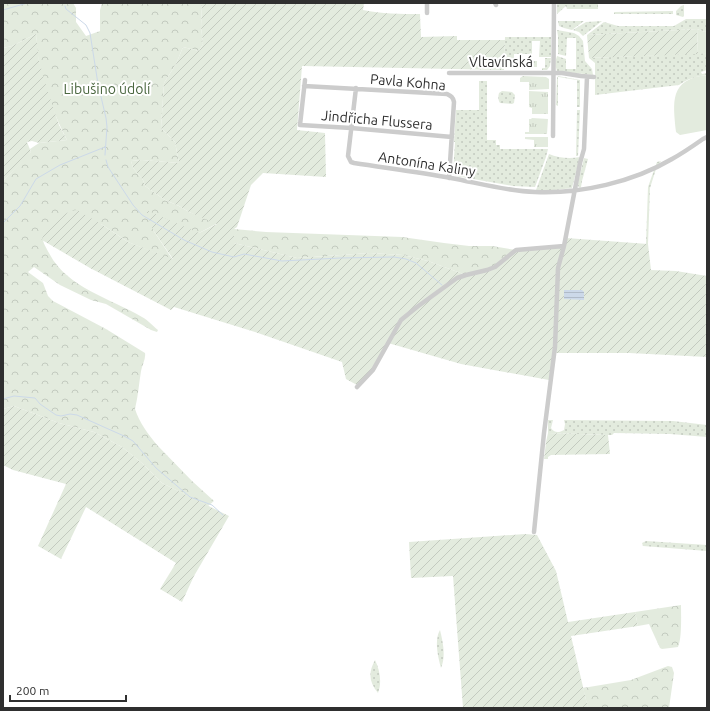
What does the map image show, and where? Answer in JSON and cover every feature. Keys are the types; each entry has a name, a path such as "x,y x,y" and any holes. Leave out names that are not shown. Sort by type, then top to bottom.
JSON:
{"street":[{"path":"427,3 427,13"},
{"name":"Vltavínská","path":"552,136 554,3"},
{"name":"Vltavínská","path":"449,73 554,73"},
{"path":"554,73 594,77"},
{"path":"534,532 542,448 555,347 558,268 564,246 585,142 587,77"},
{"name":"Pavla Kohna","path":"304,83 447,94 451,96 454,102 449,178"},
{"name":"Jindřicha Flussera","path":"304,83 300,127 350,128 452,137"},
{"name":"Antonína Kaliny","path":"356,88 350,128 348,156 351,162 509,189 534,192 575,191 629,178 647,172 672,159 703,138 707,137"},
{"path":"356,387 373,370 401,320 416,307 457,278 495,267 516,250 564,246"}],"green space":[{"name":"Libušino údolí","path":"3,3 73,3 76,8 76,22 86,36 100,31 100,10 102,3 202,3 201,27 203,44 199,51 183,47 176,64 164,83 161,128 175,142 179,163 142,160 131,161 133,168 143,180 145,186 165,200 189,212 218,223 199,233 153,230 173,260 128,242 101,224 43,236 49,253 57,265 67,275 90,291 144,318 158,330 157,332 106,304 91,300 60,285 34,267 28,272 43,283 48,296 53,301 106,329 145,353 135,409 139,419 157,445 214,501 208,506 162,483 143,464 122,447 94,432 59,423 14,406 3,409 3,181 31,152 30,149 39,143 67,140 54,112 44,82 38,59 36,34 12,46 3,48"},
{"path":"202,3 364,3 363,10 398,14 420,14 421,37 457,36 457,40 505,40 504,70 302,66 297,130 325,133 326,177 263,173 251,185 237,227 234,229 234,243 297,258 370,253 403,255 428,261 466,275 487,270 516,250 564,246 566,238 648,244 651,270 676,271 707,276 707,357 629,353 555,353 549,380 461,364 388,343 373,370 357,385 346,379 342,362 255,332 174,307 171,310 90,268 42,240 45,227 53,220 71,211 77,210 128,242 173,259 153,230 146,210 199,233 217,224 165,200 145,186 143,180 133,168 131,161 142,160 179,163 175,142 161,128 164,83 176,64 183,47 199,51 203,44 201,27"},
{"path":"557,3 598,3 598,9 567,9 566,6 557,14"},
{"path":"684,5 684,16 676,15 676,11"},
{"path":"673,11 673,14 614,14 614,12"},
{"path":"686,19 707,19 707,31 705,32 697,29 587,35 604,22 618,26 674,26"},
{"path":"558,21 584,21 572,30 559,26"},
{"path":"602,21 583,36 579,32 573,30 586,22"},
{"path":"697,29 698,54 589,58 587,35"},
{"path":"697,29 705,32 707,31 707,53 698,54"},
{"path":"557,30 574,33 583,41 585,61 592,69 593,75 557,71 557,56 566,59 566,69 576,69 576,38 567,38 566,56 558,54"},
{"path":"36,34 39,61 48,92 59,125 67,140 39,143 32,141 27,142 31,152 3,181 3,48 12,46"},
{"path":"505,37 551,37 551,57 539,57 540,41 532,41 532,54 514,54 514,61 537,61 537,67 504,67"},
{"path":"707,53 707,70 701,72 702,74 707,73 707,75 692,78 679,85 595,95 595,63 589,58"},
{"path":"545,58 551,58 550,66 547,70 542,70 542,68 545,68"},
{"path":"707,75 707,130 680,135 676,132 674,102 676,94 686,81 695,77"},
{"path":"523,76 546,77 549,79 549,89 529,90 529,82 520,82 520,78"},
{"path":"558,76 580,80 580,107 577,107 577,80 559,77 558,106 556,105"},
{"path":"479,81 487,81 487,140 496,140 496,145 500,145 500,149 548,149 535,187 513,186 456,176 453,174 456,110 479,110"},
{"path":"502,91 512,92 515,95 514,103 500,103 499,93"},
{"path":"529,91 548,92 548,114 532,114 532,108 529,107"},
{"path":"577,110 580,110 578,156 576,156"},
{"path":"529,119 548,119 547,134 525,134 525,132 529,132"},
{"path":"525,137 548,137 548,147 534,147 534,140 525,139"},
{"path":"549,154 564,158 580,157 572,188 536,190"},
{"path":"584,158 588,159 580,188 578,183"},
{"path":"661,161 656,169 650,188 648,244 646,244 648,187 657,162"},
{"path":"234,229 266,232 402,237 469,246 492,246 516,250 495,267 466,275 428,261 403,255 370,253 297,258 234,243"},
{"path":"14,406 59,423 94,432 122,447 143,464 162,483 229,516 194,576 182,602 160,589 176,563 86,507 61,559 38,546 66,484 13,470 3,465 3,409"},
{"path":"548,420 553,420 551,428 557,432 564,430 564,420 673,421 707,425 707,437 670,434 614,433 612,435 608,435 548,433"},
{"path":"548,433 608,435 610,454 551,455 548,459 544,459"},
{"path":"525,534 537,535 556,571 568,622 635,612 638,626 571,636 588,708 463,708 453,576 411,578 409,542"},
{"path":"646,541 707,545 707,551 643,546 642,543"},
{"path":"681,605 681,633 678,647 662,649 660,648 649,624 638,626 635,612"},
{"path":"440,630 444,654 441,668 437,644"},
{"path":"375,660 380,676 378,693 370,677 371,669"},
{"path":"668,666 672,667 674,673 669,708 588,708 583,688 631,680"}],"water":[{"path":"564,290 582,290 584,292 584,300 564,299"}],"waterway":[{"path":"3,10 27,3"},
{"path":"65,6 66,9 86,25 90,33 98,84 106,118 107,127 105,155"},
{"path":"3,223 20,206 36,179 60,165 105,147"},
{"path":"106,160 108,167 133,205 142,215 184,240 212,252 234,257 244,254 282,261 394,257 406,259 416,263 442,285"},
{"path":"3,399 14,396 35,398 40,404 56,415 77,415 124,436 133,441 156,468 190,497 212,505 223,515"}]}
